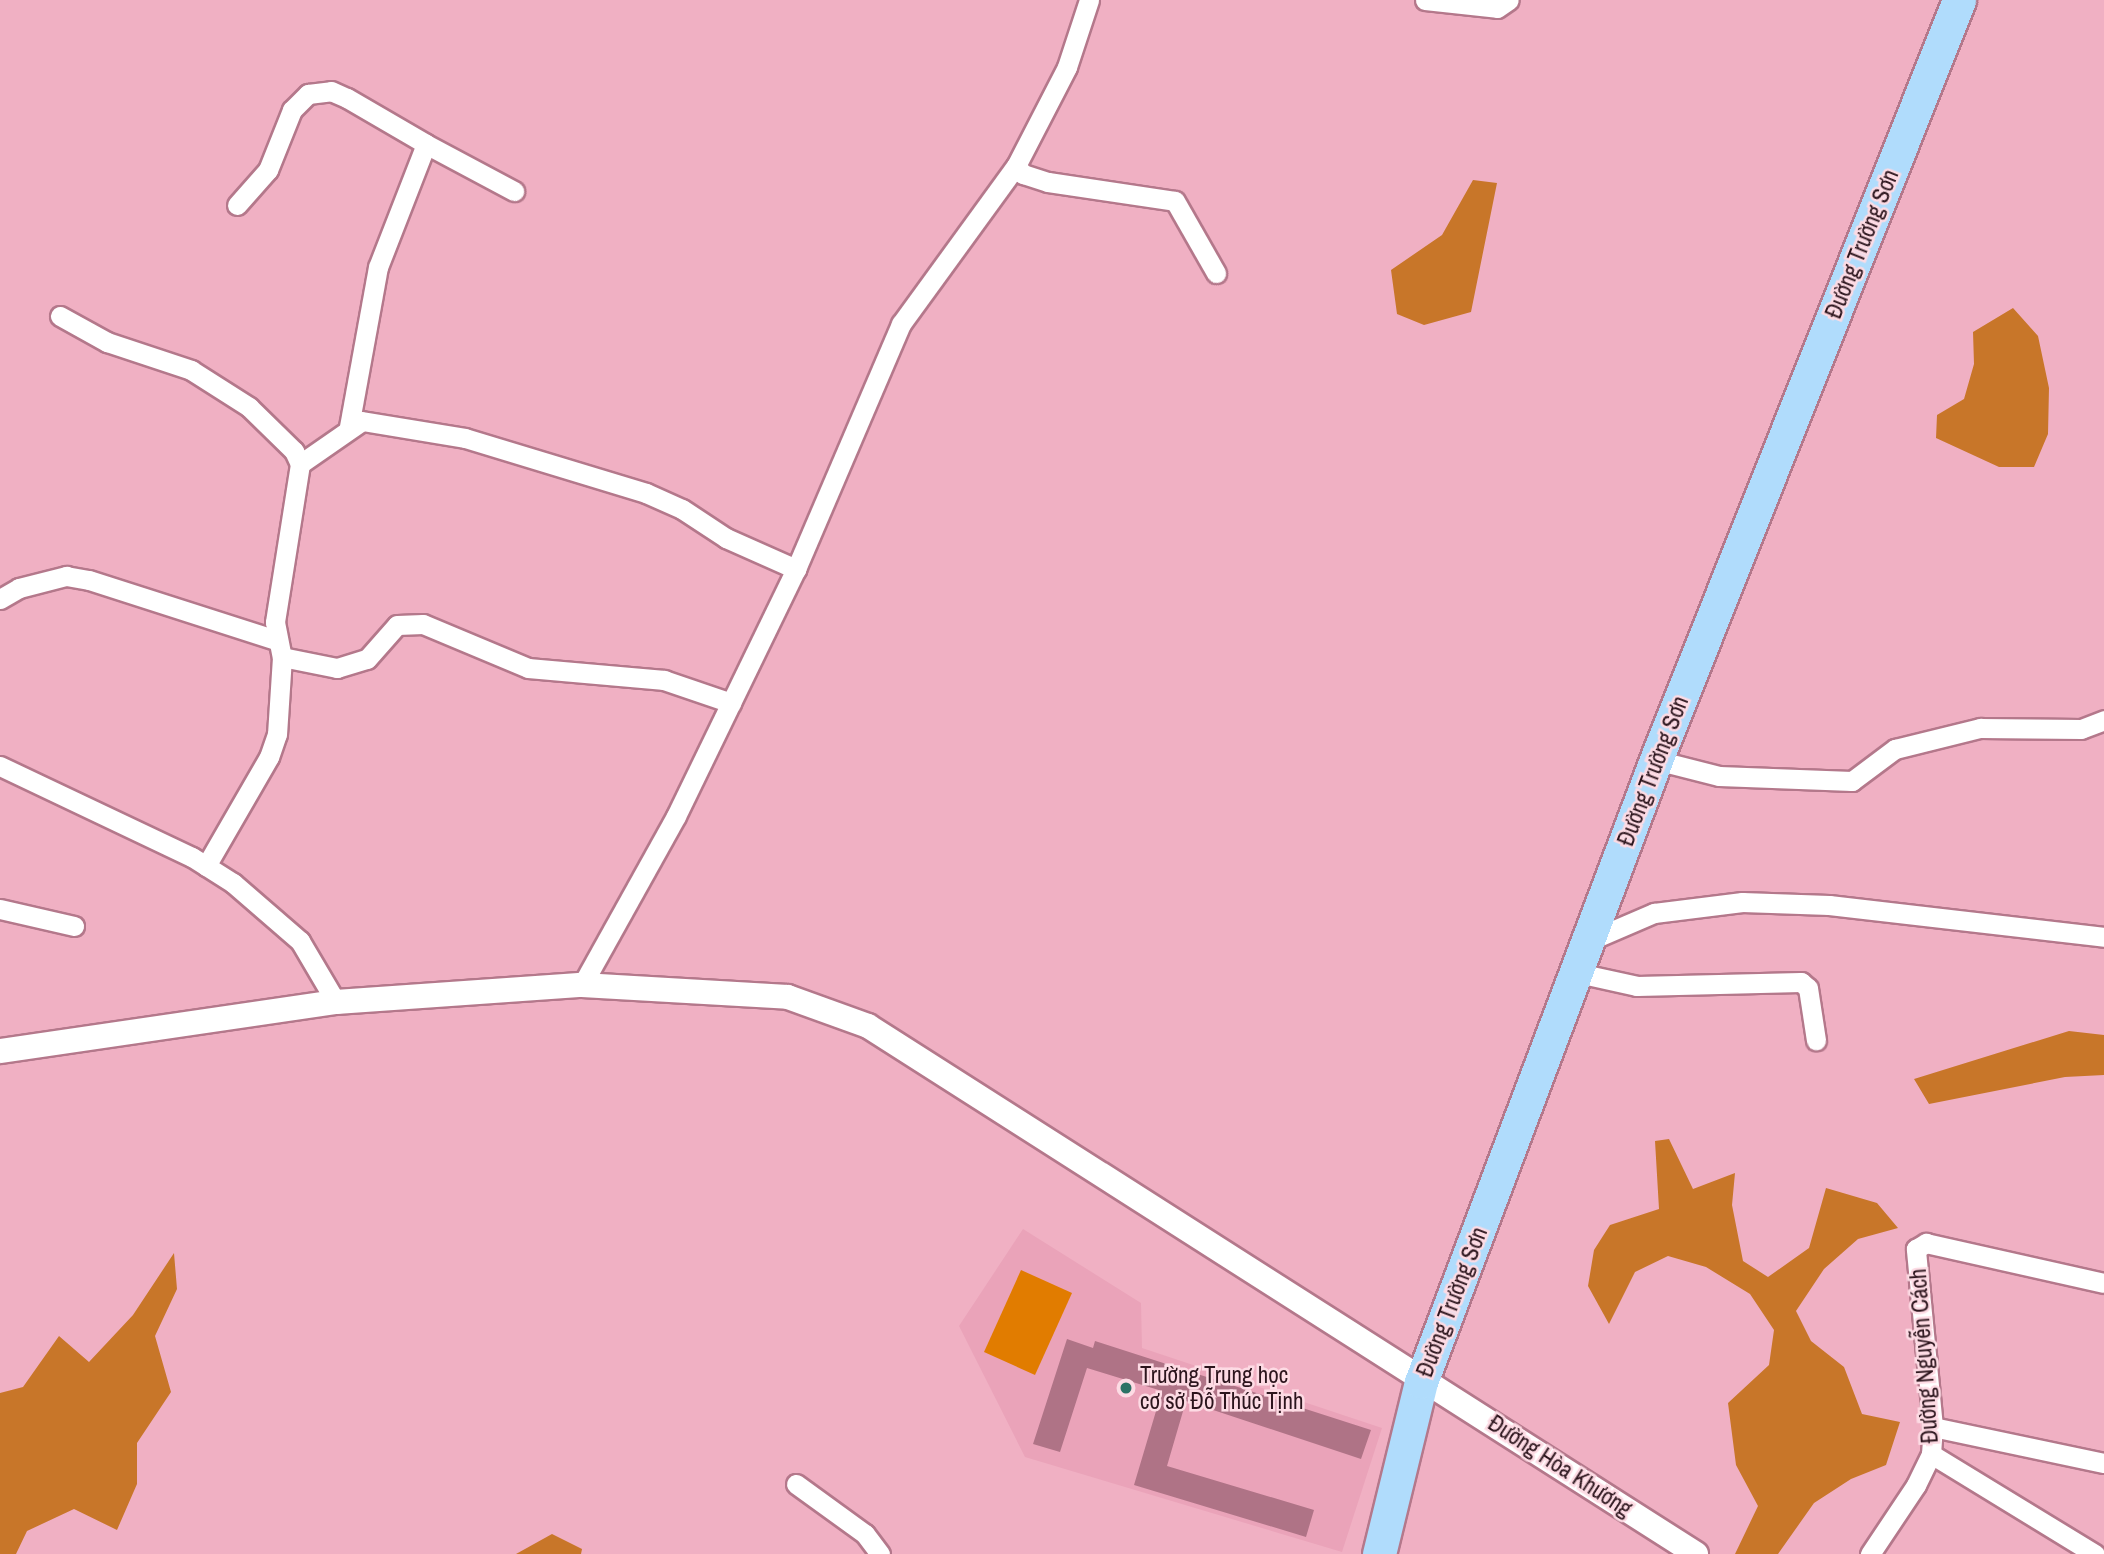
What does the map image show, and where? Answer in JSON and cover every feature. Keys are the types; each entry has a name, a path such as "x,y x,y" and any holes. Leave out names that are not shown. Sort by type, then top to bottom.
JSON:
{"highway":[{"name":"Đường Trường Sơn","path":"1379,1554 1421,1382 1591,940 1656,760 1959,0"}],"street":[{"path":"582,985 676,816 731,704 796,569 901,324 1016,166 1067,67 1089,0"},
{"path":"1425,0 1497,8 1509,0"},
{"path":"237,205 268,170 292,110 308,93 331,92 347,98 514,191"},
{"path":"349,427 377,267 426,144"},
{"path":"1016,166 1023,174 1048,182 1175,201 1216,273"},
{"path":"60,316 107,342 191,370 249,407 294,450 300,464 278,590 277,734 269,757 206,866"},
{"path":"300,464 349,427 362,421 465,438 646,493 682,509 726,538 796,569"},
{"path":"0,599 19,588 66,576 89,580 337,668 367,659 397,625 423,624 528,668 664,680 731,704"},
{"path":"1656,760 1720,776 1852,781 1895,749 1980,728 2081,729 2104,720"},
{"path":"0,766 206,866 300,941 336,1002"},
{"path":"1591,940 1654,913 1742,902 1829,905 2104,937"},
{"path":"0,909 74,926"},
{"path":"1578,973 1637,986 1801,982 1808,988 1816,1040"},
{"name":"Đường Hòa Khương","path":"0,1051 336,1002 582,985 788,997 868,1026 1421,1382 1507,1431 1696,1554"},
{"name":"Đường Nguyễn Cách","path":"1870,1554 1916,1485 1931,1454 1933,1427 1916,1249 1926,1243 2104,1283"},
{"path":"1933,1427 2104,1464"},
{"path":"1931,1454 2095,1554"},
{"path":"796,1484 865,1534 880,1554"}],"shaded area":[{"path":"1473,180 1497,183 1471,312 1424,325 1397,314 1391,270 1442,235"},
{"path":"2013,308 2038,336 2049,388 2048,434 2034,467 1999,467 1936,438 1937,415 1964,399 1974,364 1973,332"},
{"path":"2069,1031 2104,1035 2104,1075 2065,1077 1929,1104 1914,1079"},
{"path":"1669,1139 1693,1189 1735,1173 1732,1205 1743,1261 1768,1277 1809,1248 1826,1188 1877,1203 1898,1228 1858,1239 1824,1269 1796,1311 1811,1341 1844,1367 1862,1414 1900,1422 1886,1465 1851,1479 1814,1503 1778,1554 1735,1554 1758,1506 1736,1465 1728,1403 1769,1365 1774,1330 1750,1294 1706,1267 1668,1256 1635,1272 1609,1324 1588,1286 1594,1250 1610,1225 1659,1209 1655,1141"},
{"name":"Trường Trung học cơ sở Đỗ Thúc Tịnh","path":"1023,1229 1141,1303 1142,1348 1382,1428 1342,1552 1025,1457 959,1326"},
{"path":"174,1253 177,1289 155,1336 171,1392 137,1443 137,1484 117,1530 74,1509 27,1531 16,1554 0,1554 0,1393 23,1387 59,1336 89,1362 133,1315"},
{"path":"1021,1270 1072,1293 1035,1375 984,1352"},
{"path":"552,1534 582,1549 581,1554 516,1554"}],"building":[{"path":"1067,1339 1093,1348 1095,1341 1371,1430 1361,1459 1186,1401 1167,1466 1314,1510 1306,1537 1134,1485 1162,1391 1087,1368 1060,1452 1033,1444"}],"place":[{"name":"Trường Trung học cơ sở Đỗ Thúc Tịnh","path":"1126,1388"}]}
